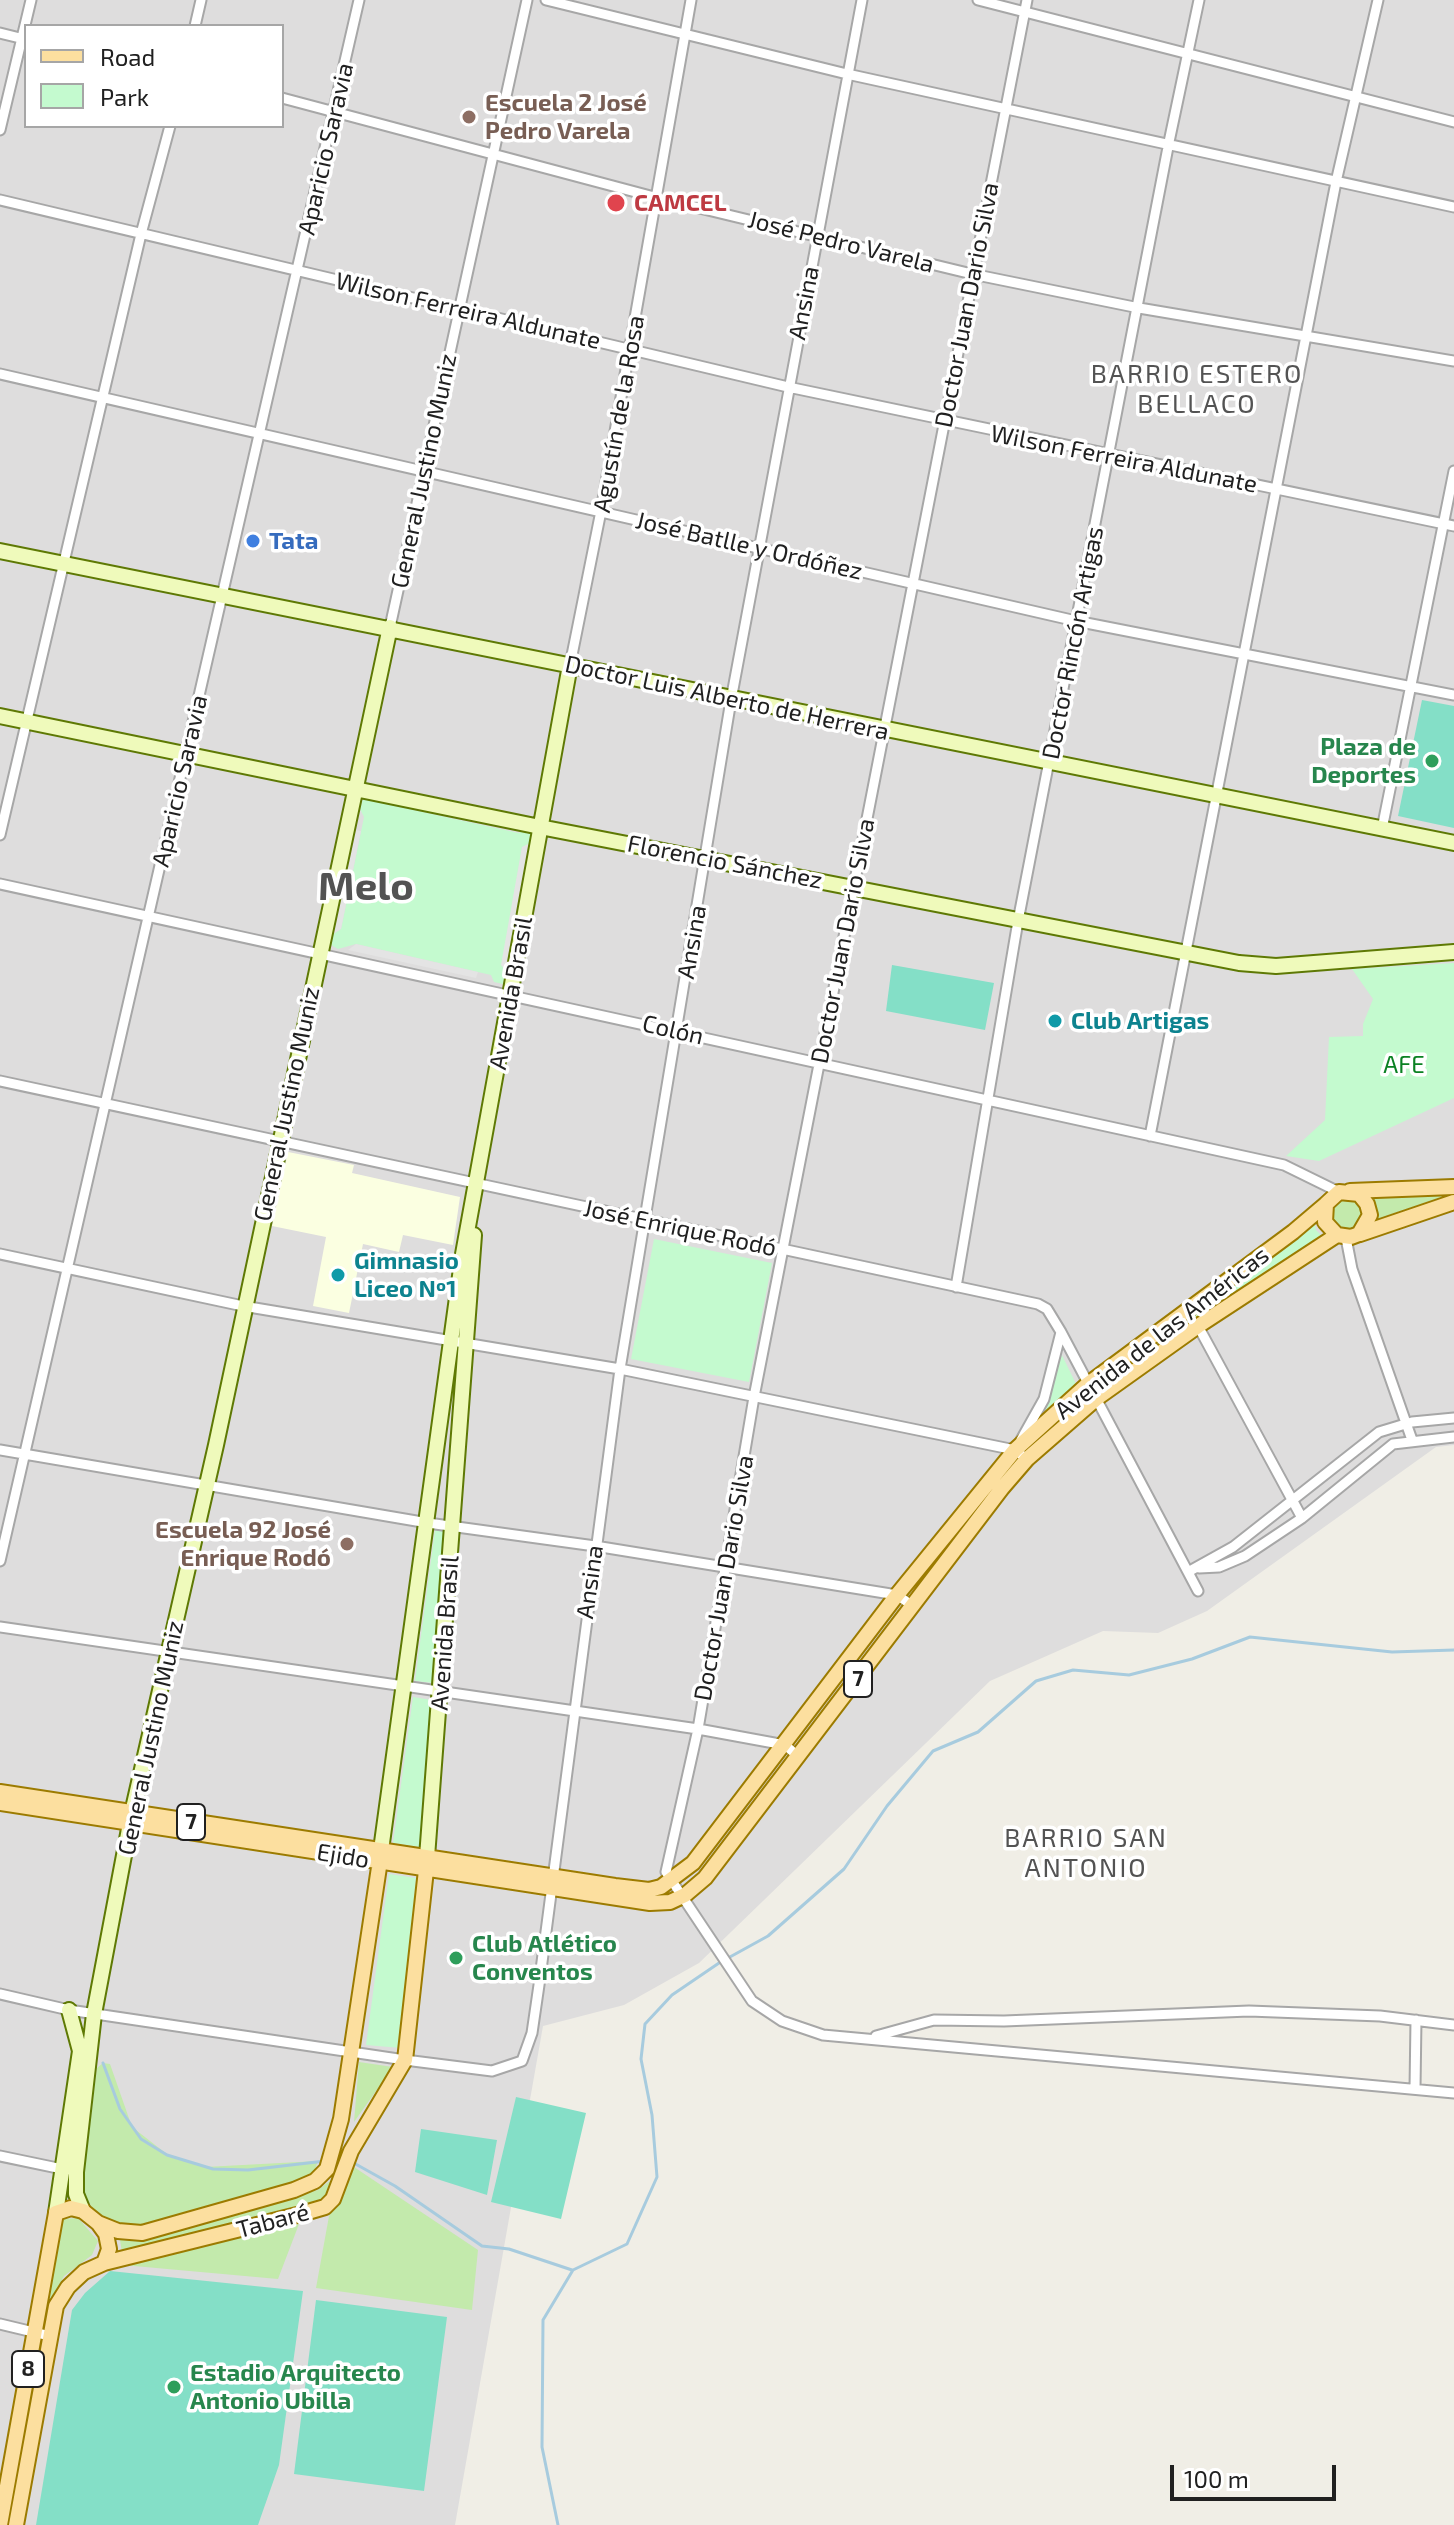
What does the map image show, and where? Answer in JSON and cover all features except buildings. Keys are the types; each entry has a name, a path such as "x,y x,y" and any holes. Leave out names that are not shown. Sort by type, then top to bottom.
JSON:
{"main road":[{"path":"1344,1192 1454,1187"},
{"path":"1326,1204 1325,1222 1347,1236 1368,1223 1369,1207 1362,1197 1344,1192"},
{"name":"Avenida de las Américas","path":"674,1880 693,1863 897,1595 1088,1384 1344,1192"},
{"name":"Avenida de las Américas","path":"685,1895 705,1878 799,1757 913,1606 1021,1455 1198,1326 1347,1236 1454,1202"},
{"name":"Ejido","path":"0,1792 131,1819"},
{"name":"Ejido","path":"0,1803 131,1819 551,1882 650,1903 670,1902 685,1895"},
{"name":"Avenida Brasil","path":"352,2053 380,1856"},
{"name":"Avenida Brasil","path":"405,2060 427,1863"},
{"name":"Ejido","path":"551,1882 649,1890 674,1880"},
{"name":"Tabaré","path":"98,2223 118,2231 142,2233 294,2190 315,2181 327,2169 336,2145 352,2053"},
{"name":"Tabaré","path":"104,2263 325,2207 344,2175 351,2151 405,2060"},
{"path":"56,2213 71,2208 83,2211 98,2223 106,2234 109,2249 104,2263"},
{"name":"8","path":"0,2525 3,2491 56,2213"},
{"name":"8","path":"16,2525 56,2306 68,2287 84,2272 104,2263"}],"street":[{"path":"26,24 31,0"},
{"path":"195,24 201,0"},
{"name":"Aparicio Saravia","path":"0,1561 359,0"},
{"name":"General Justino Muniz","path":"56,2213 69,2171 94,2014 131,1819 207,1485 491,155 527,0"},
{"path":"546,0 847,74 1169,142 1454,207"},
{"name":"Agustín de la Rosa","path":"540,827 631,348 691,0"},
{"name":"Ansina","path":"405,2060 492,2071 508,2069 522,2061 532,2033 620,1369 731,700 862,0"},
{"path":"978,0 1454,122"},
{"name":"Doctor Juan Dario Silva","path":"674,1880 666,1872 698,1729 754,1397 1027,0"},
{"name":"Doctor Rincón Artigas","path":"956,1287 1018,921 1199,0"},
{"path":"1150,1136 1336,182 1378,0"},
{"path":"0,33 23,39 0,130"},
{"name":"José Pedro Varela","path":"284,99 658,198 972,274 1139,308 1454,361"},
{"path":"0,835 141,234 169,128"},
{"name":"Wilson Ferreira Aldunate","path":"0,200 459,311 944,422 1449,525"},
{"name":"José Batlle y Ordóñez","path":"0,374 1076,621 1454,695"},
{"path":"1382,829 1449,525 1454,471"},
{"name":"Doctor Luis Alberto de Herrera","path":"0,551 223,597 390,627 1215,798 1454,843"},
{"name":"Florencio Sánchez","path":"0,716 540,827 706,857 1184,953 1276,966 1454,952"},
{"name":"Avenida Brasil","path":"380,1856 406,1686 463,1254 540,827"},
{"name":"Colón","path":"0,884 1284,1165 1344,1192"},
{"name":"José Enrique Rodó","path":"0,1081 1038,1304 1047,1309 1061,1332 1192,1570 1198,1591"},
{"name":"Avenida Brasil","path":"427,1863 468,1345 474,1206"},
{"path":"1347,1236 1352,1269 1412,1440"},
{"path":"0,1254 243,1306 620,1369 1021,1455 1044,1399 1061,1332"},
{"path":"1198,1326 1302,1518"},
{"path":"1192,1570 1233,1547 1379,1432 1408,1422 1454,1418"},
{"path":"1192,1570 1230,1563 1302,1518 1393,1444 1454,1437"},
{"path":"0,1450 428,1523 453,1524 727,1566 897,1595 913,1606"},
{"path":"0,1627 698,1729 785,1745 799,1757"},
{"path":"674,1880 752,2001 782,2021 823,2035 1454,2093"},
{"path":"0,1994 69,2010 405,2060"},
{"name":"General Justino Muniz","path":"69,2010 80,2051 69,2171 83,2211"},
{"path":"871,2038 934,2020 1020,2021 1249,2011 1454,2025"},
{"path":"1415,2088 1416,2020"},
{"path":"0,2156 69,2171"},
{"path":"0,2324 50,2336"},
{"path":"3,2491 22,2495"}],"shaded area":[{"path":"0,0 1454,0 1454,1445 1436,1447 1207,1611 1158,1633 1103,1631 990,1681 699,1963 624,2005 543,2026 455,2525 0,2525"},
{"path":"355,830 361,831 341,929 333,934"},
{"path":"530,843 506,971 501,965 522,847"},
{"path":"356,944 478,972 476,978 348,950"},
{"path":"288,1152 354,1165 352,1173 460,1197 453,1245 403,1235 399,1252 363,1244 349,1313 313,1306 326,1237 272,1226"}],"green space":[{"name":"Plaza de Deportes","path":"1422,700 1454,706 1454,828 1398,816"},
{"path":"363,799 519,833 524,830 532,833 531,843 522,848 502,964 506,971 503,984 494,982 491,975 356,944 338,949 331,945 333,934 341,929 364,817 360,809"},
{"name":"AFE","path":"1454,963 1454,1098 1319,1161 1286,1156 1325,1120 1329,1037 1363,1036 1363,1024 1373,999 1352,969"},
{"path":"892,965 994,983 985,1030 886,1011"},
{"path":"1454,1193 1374,1220 1366,1197"},
{"path":"1337,1198 1357,1200 1364,1212 1355,1230 1341,1232 1328,1216"},
{"path":"1314,1218 1316,1230 1325,1239 1266,1273 1098,1394 1094,1388"},
{"path":"654,1239 772,1263 749,1382 631,1359"},
{"path":"1062,1355 1077,1386 1033,1429"},
{"path":"435,1530 448,1531 434,1683 415,1681"},
{"path":"413,1697 432,1700 419,1847 393,1843"},
{"path":"389,1874 416,1878 401,2048 366,2045"},
{"path":"359,2062 393,2067 354,2122"},
{"path":"103,2063 110,2064 132,2127 168,2155 205,2167 318,2161 312,2177 147,2226 125,2225 95,2213 82,2190 97,2068"},
{"path":"516,2097 586,2113 561,2219 491,2202"},
{"path":"421,2129 497,2140 487,2195 415,2172"},
{"path":"354,2167 478,2250 472,2310 316,2288 329,2216"},
{"path":"338,2175 325,2202 122,2253 120,2240 318,2190"},
{"path":"78,2218 98,2241 92,2255 64,2276 44,2312 62,2219"},
{"path":"299,2224 278,2279 123,2265"},
{"name":"Estadio Arquitecto Antonio Ubilla","path":"110,2271 303,2291 279,2465 258,2525 36,2525 72,2310 85,2293"},
{"path":"316,2300 447,2317 424,2491 294,2474"}],"waterway":[{"path":"558,2525 542,2447 543,2320 573,2270 627,2244 657,2177 652,2115 641,2059 645,2024 672,1995 719,1963 768,1936 844,1869 887,1806 933,1751 978,1732 1036,1681 1073,1670 1129,1675 1192,1659 1250,1637 1392,1652 1454,1650"},
{"path":"103,2063 120,2109 141,2139 167,2155 213,2169 248,2170 325,2161"},
{"path":"352,2162 395,2186 482,2246 509,2249 572,2270"}],"place":[{"name":"Escuela 2 José Pedro Varela","path":"469,117"},
{"name":"CAMCEL","path":"616,203"},
{"name":"Tata","path":"253,541"},
{"name":"Plaza de Deportes","path":"1432,761"},
{"name":"Club Artigas","path":"1055,1021"},
{"name":"Gimnasio Liceo Nº1","path":"338,1275"},
{"name":"Escuela 92 José Enrique Rodó","path":"347,1544"},
{"name":"Club Atlético Conventos","path":"456,1958"},
{"name":"Estadio Arquitecto Antonio Ubilla","path":"174,2387"}],"district":[{"name":"BARRIO ESTERO BELLACO","path":"1197,389"},
{"name":"Melo","path":"366,887"},
{"name":"BARRIO SAN ANTONIO","path":"1086,1853"}]}
